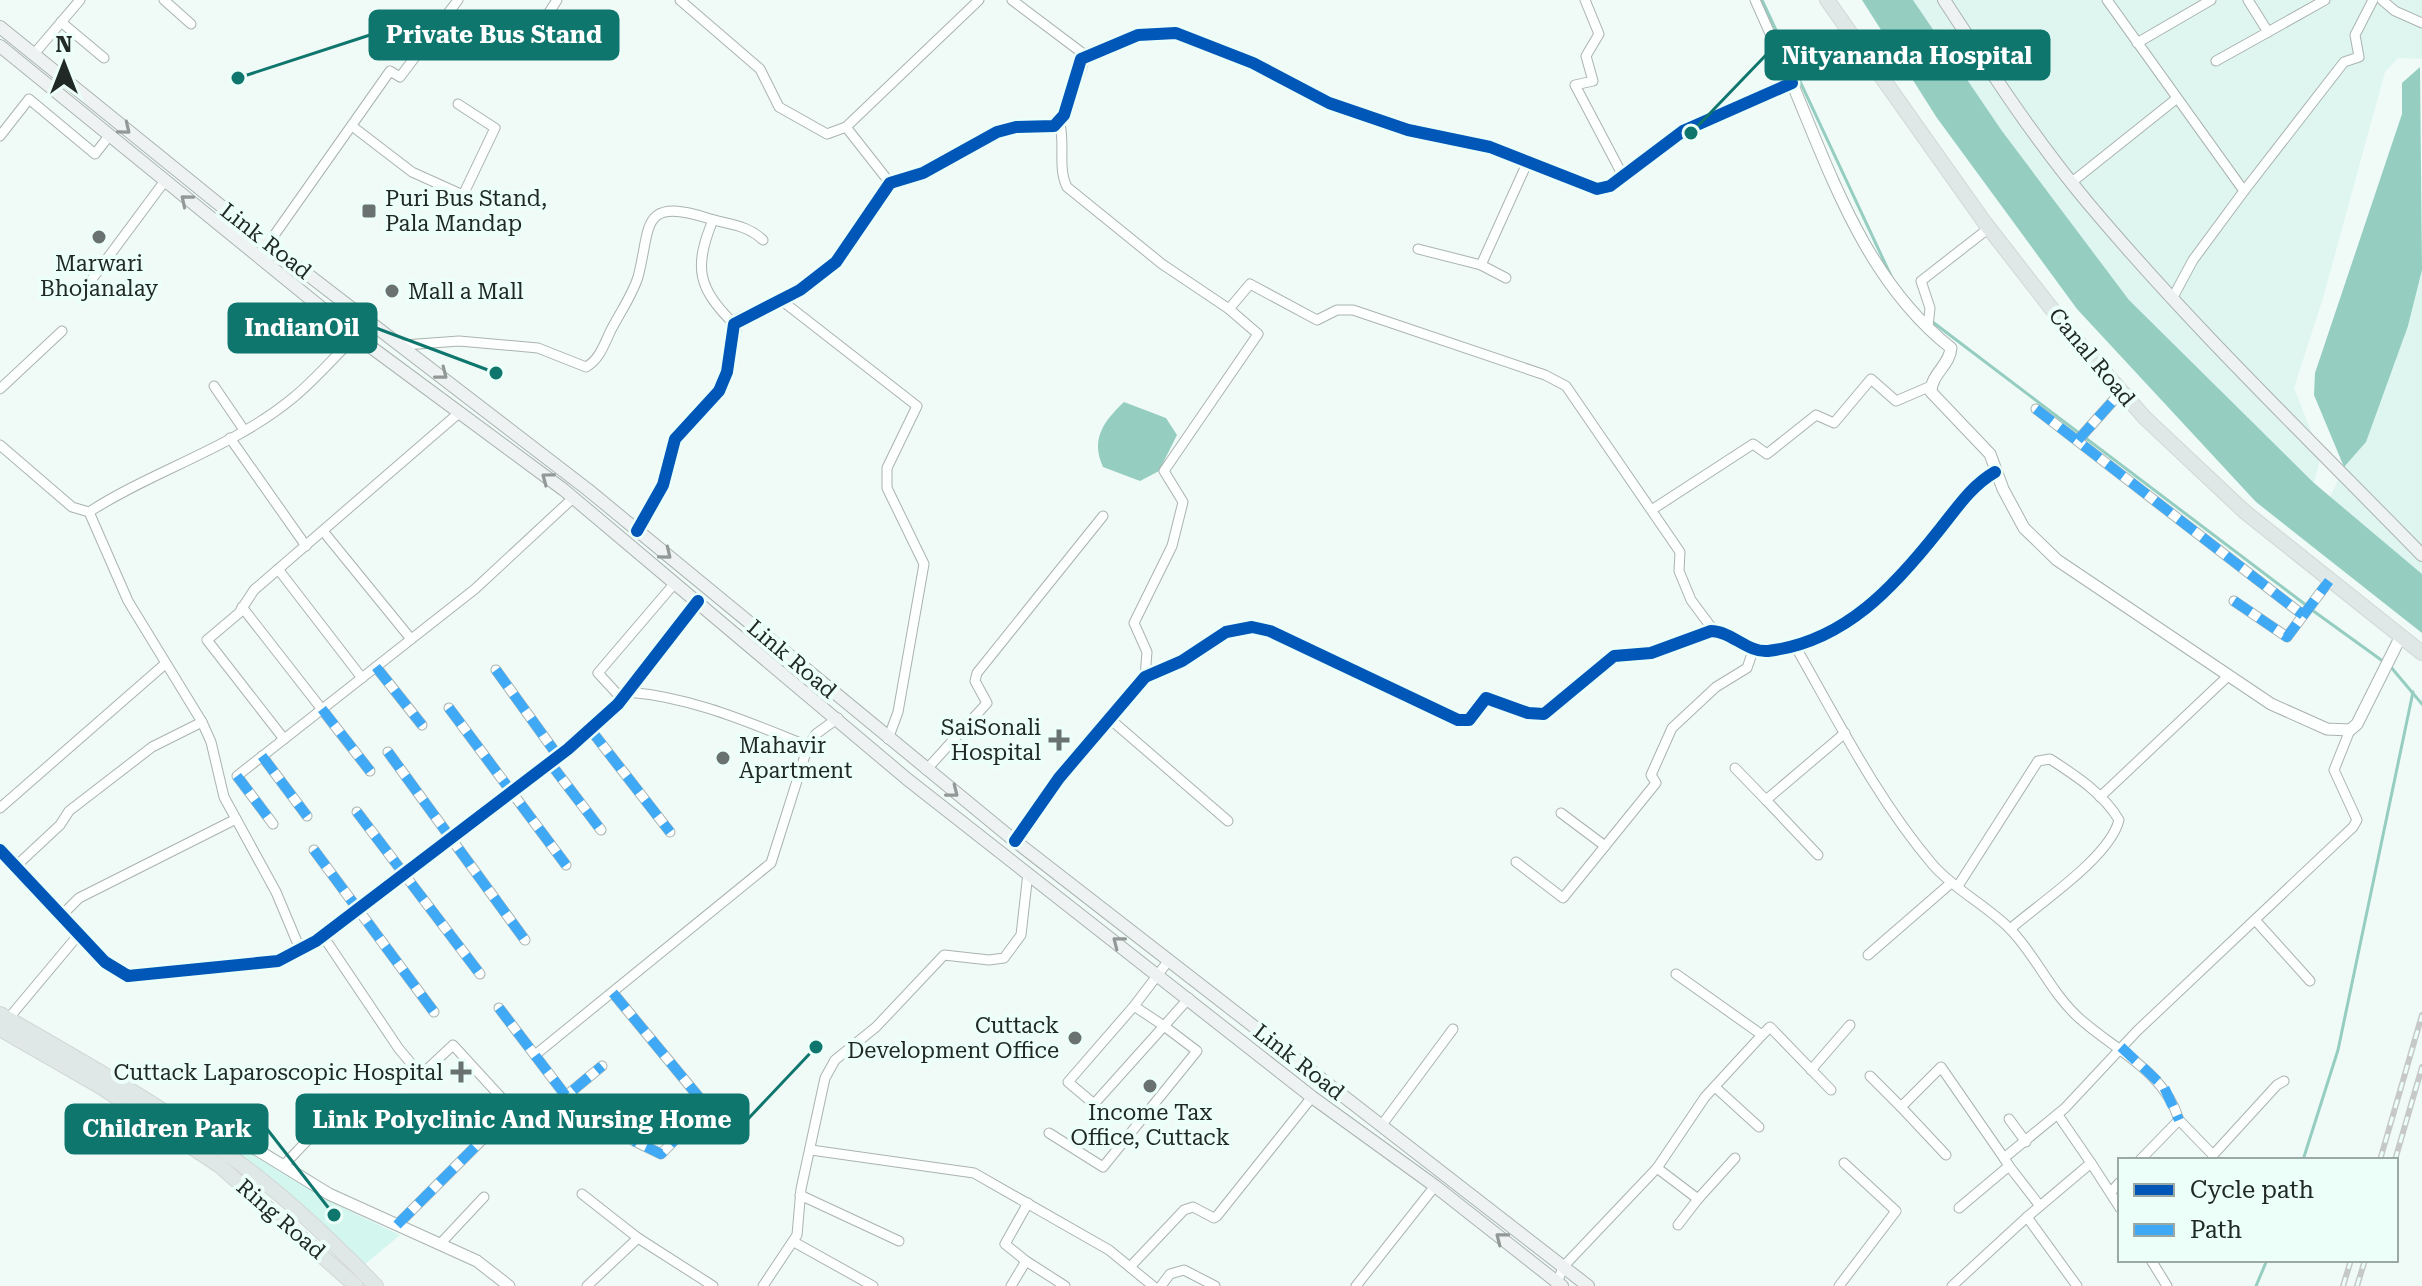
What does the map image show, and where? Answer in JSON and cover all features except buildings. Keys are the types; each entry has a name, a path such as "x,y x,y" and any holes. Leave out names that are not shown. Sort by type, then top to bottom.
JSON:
{"main road":[{"name":"Canal Road","path":"1827,0 1989,228 2072,335 2121,392 2245,512 2422,653"},
{"path":"1944,0 2072,182 2172,299 2422,555"},
{"name":"Link Road","path":"0,27 268,244 404,345 637,531 1015,841 1588,1286"},
{"name":"Link Road","path":"0,46 356,336 573,498 907,779 1158,973 1312,1097 1435,1186 1559,1285"},
{"path":"843,723 859,715"},
{"name":"Ring Road","path":"3,1021 163,1110 212,1144 314,1224 376,1286"},
{"name":"Ring Road","path":"3,1021 220,1166 303,1235 356,1286"}],"street":[{"path":"34,54 80,0"},
{"path":"164,0 191,24"},
{"path":"268,244 390,71 400,77 458,0"},
{"path":"541,25 557,0"},
{"path":"680,0 760,69 779,107 827,134 846,127 979,0"},
{"path":"1012,0 1085,55"},
{"path":"1585,0 1599,34 1586,56 1593,81 1575,85 1623,176"},
{"path":"1755,0 1868,252 1896,295 1951,348 1951,354 1931,386 1931,392 1990,454 1995,472 2024,528 2047,552 2227,677 2297,718 2327,729 2350,730"},
{"path":"2107,0 2244,191"},
{"path":"2137,43 2211,0"},
{"path":"2248,0 2268,32"},
{"path":"2216,61 2325,0"},
{"path":"2172,299 2193,260 2244,191 2344,62 2359,57 2355,35 2373,0"},
{"path":"2382,0 2395,11 2422,23"},
{"path":"61,22 104,58"},
{"path":"734,324 800,290 836,262 890,183 923,173 997,132 1016,127 1047,128 1059,120 1085,55 1138,35 1176,33 1253,63 1329,103 1408,130 1490,147 1597,189 1610,186 1683,131 1792,83"},
{"path":"0,136 29,99 95,154 109,136"},
{"path":"2072,182 2176,99"},
{"path":"352,126 412,172 463,195 495,128 458,104"},
{"path":"1059,120 1065,142 1062,172 1067,187 1162,264 1229,309 1258,334 1164,471 1183,502 1172,546 1134,623 1147,652 1145,677"},
{"path":"846,127 890,183"},
{"path":"1481,265 1528,161"},
{"path":"92,279 164,182"},
{"path":"404,345 459,341 538,348 586,367 598,356 633,289 644,234 651,220 661,212 678,210 733,222 753,231 763,240"},
{"path":"713,220 701,256 703,287 710,301 734,324"},
{"path":"1928,327 1929,303 1922,287 1924,277 1989,228"},
{"path":"1418,249 1481,265 1506,278"},
{"path":"1229,309 1250,284 1317,320 1337,310 1353,310 1556,379 1566,386 1680,552 1679,571 1691,600 1714,631 1766,651 1842,627 1888,591 1973,487 1995,472"},
{"path":"781,300 917,406 887,468 887,488 924,564 898,712 888,739"},
{"path":"637,531 663,485 675,439 719,391 727,372 734,324"},
{"path":"0,389 62,331"},
{"path":"0,445 72,507 89,512 127,488 230,438 293,398 356,336"},
{"path":"1653,509 1753,444 1767,454 1816,415 1834,423 1871,379 1896,401 1931,386"},
{"path":"214,386 244,430"},
{"path":"2078,440 2121,392"},
{"path":"2036,409 2305,613"},
{"path":"284,739 207,640 242,607 246,597 460,412"},
{"path":"230,438 306,546"},
{"path":"273,824 237,776 475,589 573,498"},
{"path":"89,512 128,601 202,722 216,759 217,778 276,892 300,949"},
{"path":"926,770 987,703 975,681 977,673 1103,516"},
{"path":"323,531 411,639"},
{"path":"278,569 362,678"},
{"path":"2234,601 2287,637 2329,581"},
{"path":"674,584 598,673 625,696 676,697 724,712 808,746"},
{"path":"0,850 105,962 128,976 278,961 323,936 590,729 625,696 698,601"},
{"path":"242,607 370,771"},
{"path":"1015,841 1059,778 1145,677 1182,661 1226,632 1260,627 1464,721 1486,698 1528,713 1544,714 1614,656 1651,653 1714,631"},
{"path":"1959,1208 2058,1115 2121,1047 2353,827 2357,820 2334,770 2350,730 2357,724 2400,638"},
{"path":"1794,644 1898,817 1954,885 2010,929 2078,1017 2121,1047 2164,1087 2179,1120 2213,1155 2272,1089 2284,1081"},
{"path":"1516,862 1563,898 1656,783 1651,775 1672,728 1716,687 1747,668 1754,648"},
{"path":"0,808 165,664"},
{"path":"376,667 422,725"},
{"path":"496,670 558,756"},
{"path":"2100,797 2227,677"},
{"path":"449,708 566,865"},
{"path":"1110,719 1228,821"},
{"path":"16,866 60,825 69,811 140,756 202,722"},
{"path":"535,1055 771,863 808,746 816,734 843,723"},
{"path":"590,729 670,832"},
{"path":"1766,800 1845,733"},
{"path":"388,752 525,940"},
{"path":"262,756 307,816"},
{"path":"1868,955 1954,885 2038,761 2050,759 2100,797 2119,820 2116,832 2101,851 2010,929"},
{"path":"550,763 601,830"},
{"path":"1735,768 1818,855"},
{"path":"357,812 406,872 480,974"},
{"path":"1561,813 1605,846"},
{"path":"63,914 79,898 236,819"},
{"path":"314,850 434,1012"},
{"path":"763,1286 794,1242 800,1221 800,1195 825,1078 835,1060 876,1027 944,955 989,960 1004,958 1021,935 1028,873"},
{"path":"2256,921 2310,981"},
{"path":"3,1021 80,933"},
{"path":"323,936 399,1049 421,1075 453,1045 532,1131"},
{"path":"1169,960 1068,1082 1094,1104 1189,998"},
{"path":"1676,974 1762,1035"},
{"path":"613,993 707,1107 661,1154 634,1141"},
{"path":"1049,1133 1103,1167 1197,1051 1134,1006"},
{"path":"499,1008 566,1096 602,1066"},
{"path":"1811,1070 1850,1025"},
{"path":"1559,1285 1563,1267 1657,1168 1715,1087 1770,1027 1831,1090"},
{"path":"1381,1126 1453,1029"},
{"path":"1901,1107 1941,1067 2040,1206"},
{"path":"1870,1076 1946,1155"},
{"path":"1715,1087 1759,1127"},
{"path":"1130,1267 1184,1210 1193,1207 1208,1216 1217,1216 1312,1097"},
{"path":"2058,1115 2118,1204"},
{"path":"2009,1119 2026,1142"},
{"path":"2142,1158 2179,1120"},
{"path":"283,1166 322,1125"},
{"path":"397,1225 493,1129"},
{"path":"212,1144 228,1137 241,1140 329,1194 477,1261 509,1286"},
{"path":"811,1150 974,1173 1109,1250 1153,1286"},
{"path":"1678,1225 1735,1158"},
{"path":"1839,1286 1896,1211 1844,1163"},
{"path":"1952,1286 2091,1163"},
{"path":"1657,1168 1698,1199"},
{"path":"2111,1192 2118,1184"},
{"path":"1356,1286 1435,1186"},
{"path":"582,1194 638,1238 713,1286"},
{"path":"800,1195 899,1241"},
{"path":"440,1244 484,1197"},
{"path":"1028,1203 1005,1244 1065,1286"},
{"path":"2027,1217 2077,1286"},
{"path":"587,1286 638,1238"},
{"path":"794,1242 873,1286"},
{"path":"1011,1286 1026,1261"},
{"path":"2152,1262 2167,1286"},
{"path":"1161,1286 1170,1274 1184,1270 1215,1286"}],"shaded area":[{"path":"1862,0 1913,0 2002,131 2129,300 2314,483 2422,574 2422,633 2256,502 2077,309 1937,118"},
{"path":"1913,0 2422,0 2422,59 2398,58 2385,72 2323,298 2294,388 2321,456 2314,483 2129,300 2002,131"},
{"path":"2420,67 2422,270 2408,326 2366,442 2344,467 2314,395 2315,373 2402,114 2402,83"},
{"path":"2422,270 2422,574 2330,497 2344,467 2366,441 2408,326"},
{"path":"1124,402 1166,418 1177,435 1159,471 1140,481 1103,467 1099,457 1101,431"},
{"path":"246,1149 337,1205 400,1235 363,1266 240,1155 239,1152"}],"waterway":[{"path":"1762,0 1891,276"},
{"path":"1930,320 2306,605"},
{"path":"2312,610 2384,662"},
{"path":"2390,666 2422,704"},
{"path":"2304,1158 2338,1050 2413,692"},
{"path":"2256,1286 2266,1262"}],"railway":[{"path":"2381,1158 2422,1015"},
{"path":"2396,1158 2422,1067"},
{"path":"2343,1286 2350,1262"},
{"path":"2357,1286 2364,1262"}],"marked path":[{"path":"2078,440 2121,392"},
{"path":"2036,409 2303,615"},
{"path":"2234,601 2287,637 2329,581"},
{"path":"376,667 422,725"},
{"path":"496,670 558,756"},
{"path":"449,708 566,865"},
{"path":"322,709 370,771"},
{"path":"590,729 670,832"},
{"path":"388,752 525,940"},
{"path":"262,756 307,816"},
{"path":"550,763 601,830"},
{"path":"237,776 273,824"},
{"path":"357,812 480,974"},
{"path":"314,850 434,1012"},
{"path":"613,993 707,1107 661,1154 634,1141"},
{"path":"499,1008 566,1096 602,1066"},
{"path":"2121,1047 2164,1087 2179,1120"},
{"path":"397,1225 493,1129"}],"cycle path":[{"path":"637,531 663,485 675,439 719,391 727,372 734,324 800,290 836,262 890,183 923,173 997,132 1016,127 1054,126 1064,115 1081,59 1138,35 1176,33 1253,63 1329,103 1408,130 1490,147 1597,189 1610,186 1683,131 1792,83"},
{"path":"1015,841 1059,778 1145,677 1182,661 1226,632 1252,627 1270,631 1458,720 1469,720 1486,698 1528,713 1544,714 1614,656 1651,653 1711,631 1726,634 1761,651 1796,646 1821,636 1866,608 1886,590 1965,498 1995,472"},
{"path":"0,850 105,962 128,976 278,961 316,941 568,749 618,704 698,601"}],"place":[{"name":"Private Bus Stand","path":"238,78"},
{"name":"Nityananda Hospital","path":"1691,133"},
{"name":"Puri Bus Stand, Pala Mandap","path":"369,211"},
{"name":"Marwari Bhojanalay","path":"99,237"},
{"name":"Mall a Mall","path":"392,291"},
{"name":"IndianOil","path":"496,373"},
{"name":"SaiSonali Hospital","path":"1059,740"},
{"name":"Mahavir Apartment","path":"723,758"},
{"name":"Cuttack Development Office","path":"1075,1038"},
{"name":"Link Polyclinic And Nursing Home","path":"816,1047"},
{"name":"Cuttack Laparoscopic Hospital","path":"461,1072"},
{"name":"Income Tax Office, Cuttack","path":"1150,1086"},
{"name":"Children Park","path":"334,1215"}]}
